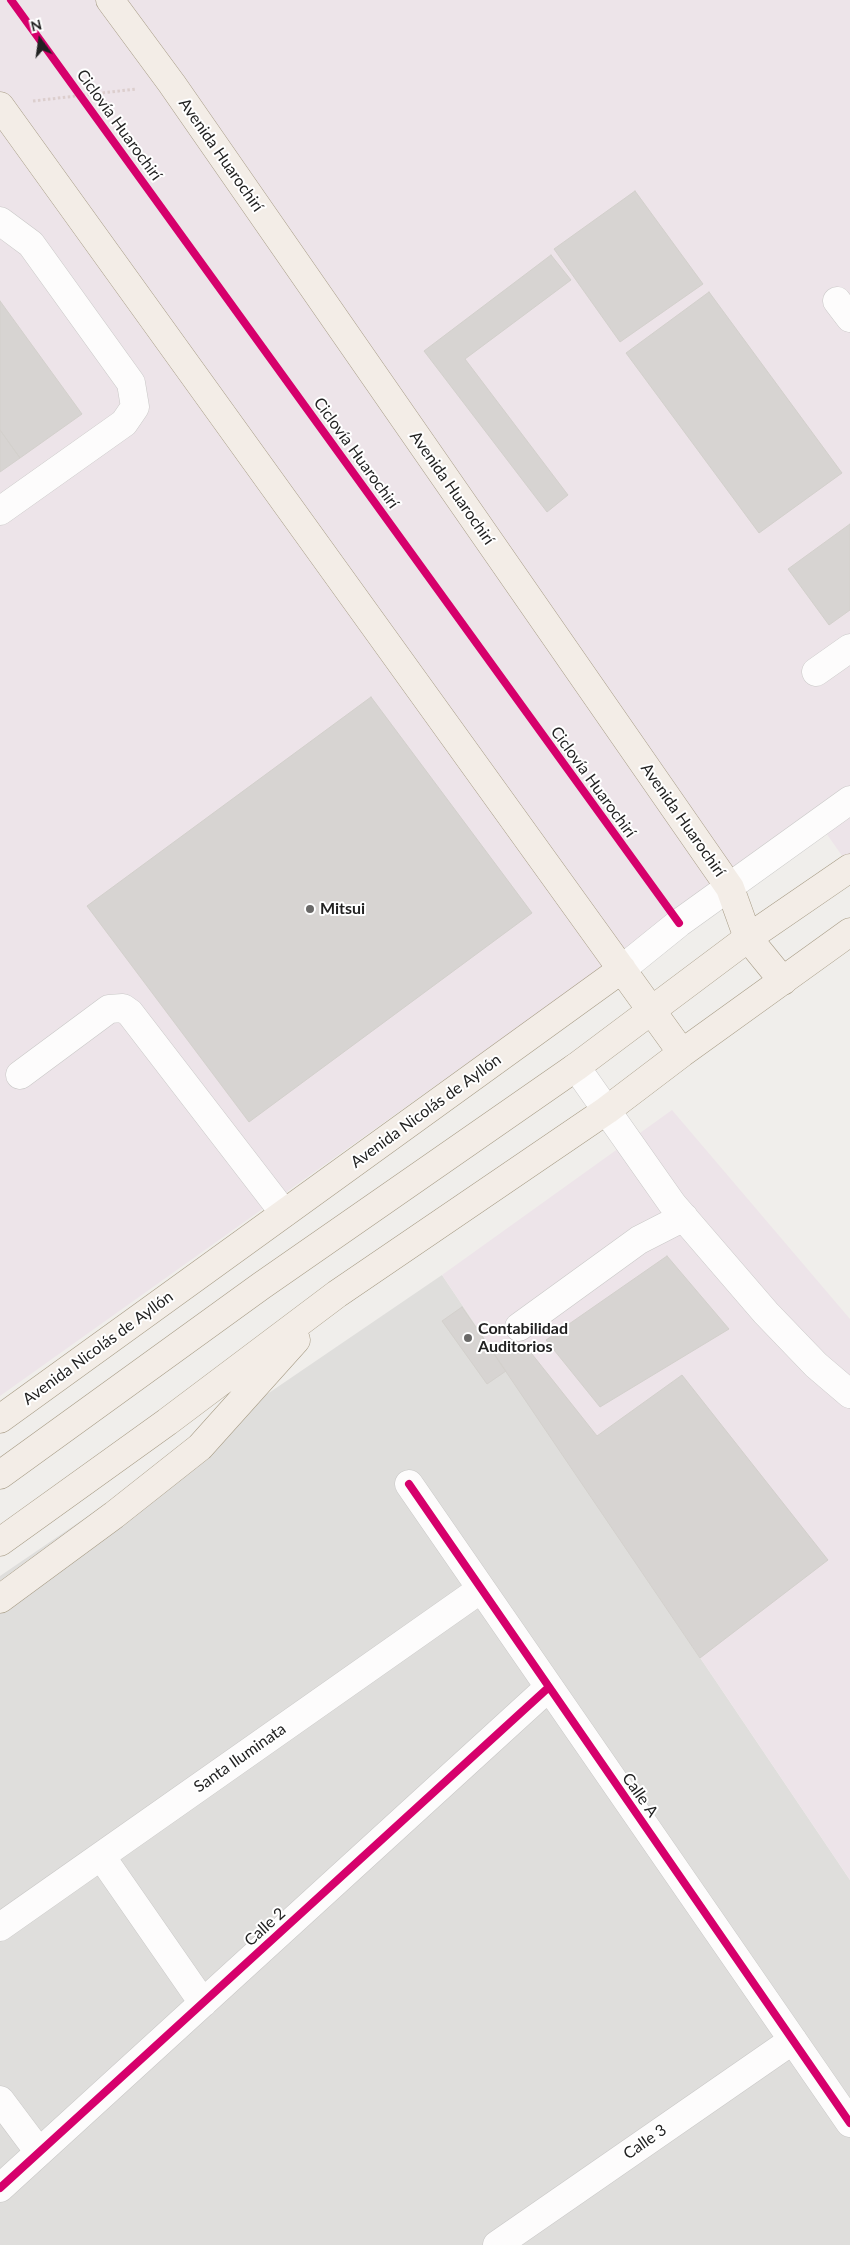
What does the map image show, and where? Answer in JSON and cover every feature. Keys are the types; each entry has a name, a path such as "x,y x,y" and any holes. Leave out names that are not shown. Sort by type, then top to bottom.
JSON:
{"main road":[{"name":"Avenida Huarochirí","path":"110,0 172,84 730,888 748,938 783,981"},
{"path":"0,106 682,1053"},
{"path":"0,1474 261,1286 576,1067 748,938 850,868"},
{"path":"0,1542 167,1422 337,1294 607,1110 682,1053 850,932"},
{"name":"Avenida Nicolás de Ayllón","path":"0,1418 622,969"},
{"path":"0,1599 114,1515 200,1447 337,1294"}],"street":[{"path":"0,220 31,244 131,383 135,407 124,423 0,511"},
{"path":"816,672 850,648"},
{"name":"Avenida Nicolás de Ayllón","path":"622,969 679,923 850,800"},
{"path":"20,1075 109,1009 123,1008 130,1012 284,1213"},
{"path":"576,1067 684,1217 766,1313 816,1365 850,1394"},
{"path":"519,1327 639,1240 684,1217"},
{"name":"Calle A","path":"408,1484 850,2123"},
{"name":"Santa Iluminata","path":"0,1927 481,1589"},
{"name":"Calle 2","path":"0,2188 549,1687"},
{"path":"101,1856 202,2003"},
{"name":"Calle 3","path":"497,2245 793,2040"},
{"path":"0,2100 39,2152"}],"path":[{"path":"27,102 172,84"}],"shaded area":[{"path":"0,0 850,0 850,867 814,816 0,1396"},
{"path":"672,1110 850,1319 850,1880 442,1275"},
{"path":"442,1275 850,1880 850,2245 0,2245 0,1576"}],"building":[{"path":"635,191 703,284 620,342 554,249"},
{"path":"551,255 571,280 465,359 568,495 547,512 424,351"},
{"path":"709,292 842,473 759,533 626,353"},
{"path":"0,301 82,414 20,458 0,430"},
{"path":"0,430 20,458 0,472"},
{"path":"850,524 850,610 829,625 788,569"},
{"name":"Mitsui","path":"371,697 532,913 249,1122 87,906"},
{"path":"667,1256 729,1329 600,1407 546,1340"},
{"name":"Contabilidad Auditorios","path":"462,1307 506,1371 487,1384 442,1321"},
{"path":"524,1344 597,1436 682,1375 828,1560 700,1658 494,1354"}],"cycle path":[{"name":"Ciclovía Huarochirí","path":"11,0 679,923"},
{"path":"409,1484 850,2123"},
{"path":"0,2188 549,1687"}],"place":[{"name":"Mitsui","path":"310,909"},
{"name":"Contabilidad Auditorios","path":"468,1338"}]}
